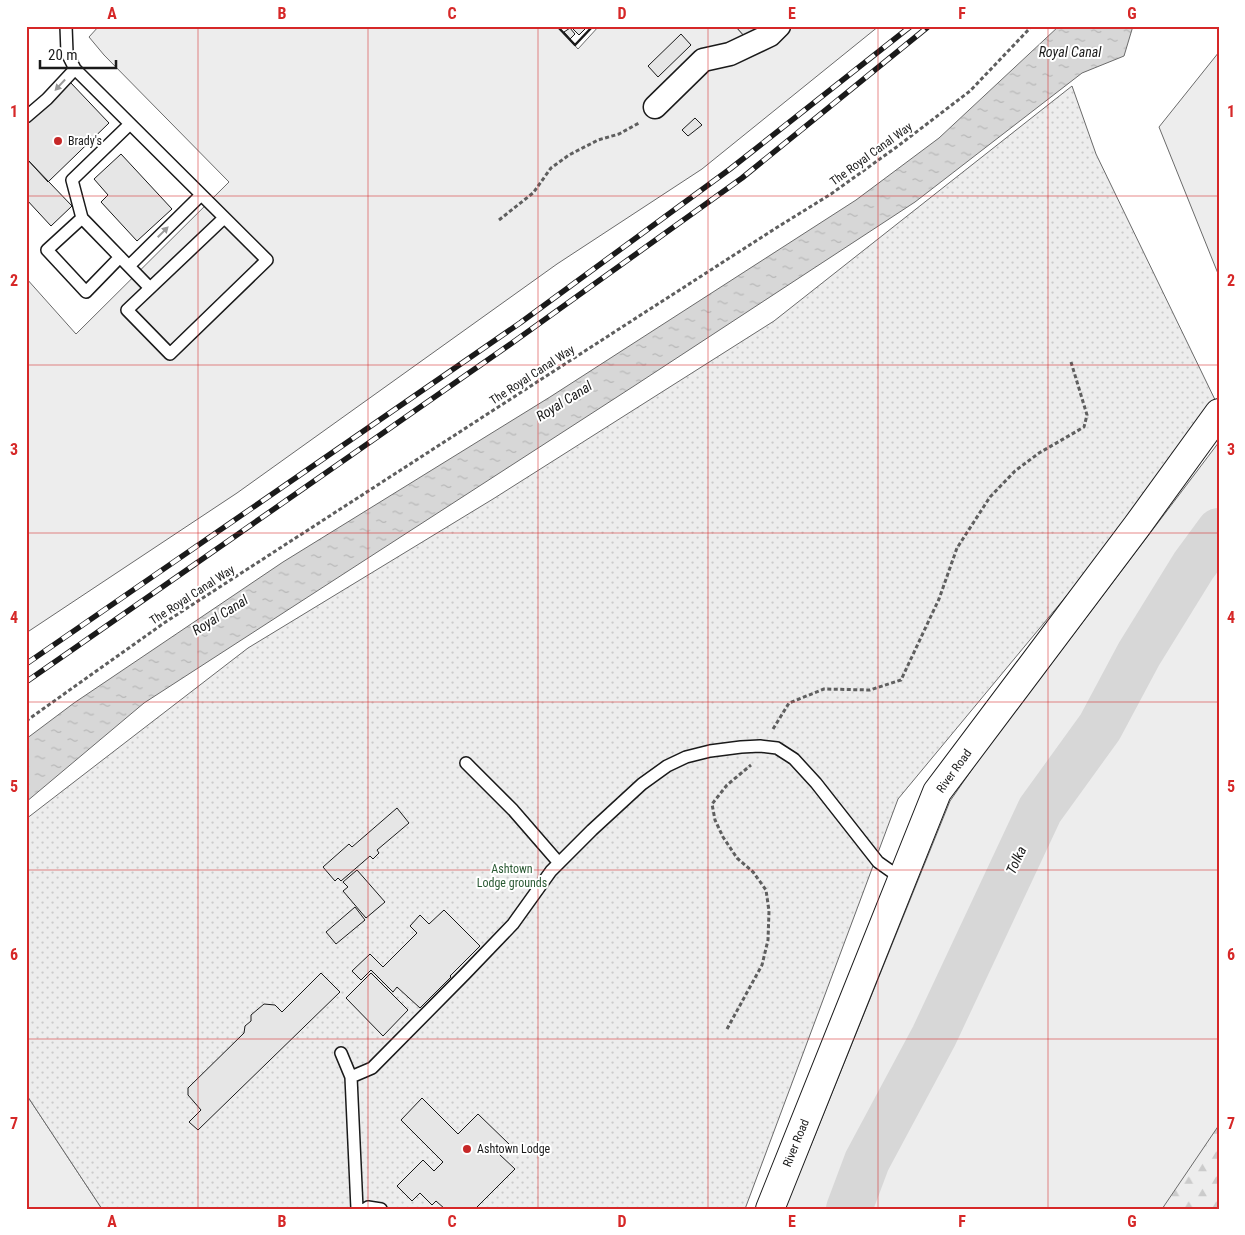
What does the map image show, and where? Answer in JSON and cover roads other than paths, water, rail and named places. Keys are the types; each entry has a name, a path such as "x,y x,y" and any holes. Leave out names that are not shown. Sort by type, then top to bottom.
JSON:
{"main road":[{"name":"River Road","path":"770,1209 937,792 1137,526 1219,412"}],"street":[{"path":"655,107 703,60 730,54 770,35 779,26"}],"lane":[{"path":"66,26 67,52 74,70 267,260 170,354 127,310 224,218"},
{"path":"26,117 47,100 74,70"},
{"path":"130,124 72,180 82,218 150,288"},
{"path":"129,266 201,195"},
{"path":"82,218 47,250 86,292 120,257"},
{"path":"351,1077 372,1068 465,974 513,924 552,871 592,830 642,784 667,766 686,757 710,751 741,747 760,746 777,748 794,759 816,783 878,862 902,879"},
{"path":"466,763 513,810 559,863"},
{"path":"341,1053 351,1077 357,1209"},
{"path":"364,1209 368,1206 381,1209"}],"water":[{"name":"Royal Canal","path":"1059,26 1133,26 1124,56 1082,73 915,202 144,703 26,802 26,739 74,703 283,562 550,397 856,200 939,138"}],"waterway":[{"name":"Tolka","path":"849,1209 867,1161 934,1036 1040,810 1100,727 1139,654 1194,565 1219,531"}],"railway":[{"path":"26,664 520,323 730,169 911,26"},
{"path":"26,682 512,343 742,178 929,26"}],"place":[{"name":"Brady's","path":"58,141"},
{"name":"Ashtown Lodge","path":"467,1149"}],"park label":[{"name":"Ashtown Lodge grounds","path":"512,876"}]}
